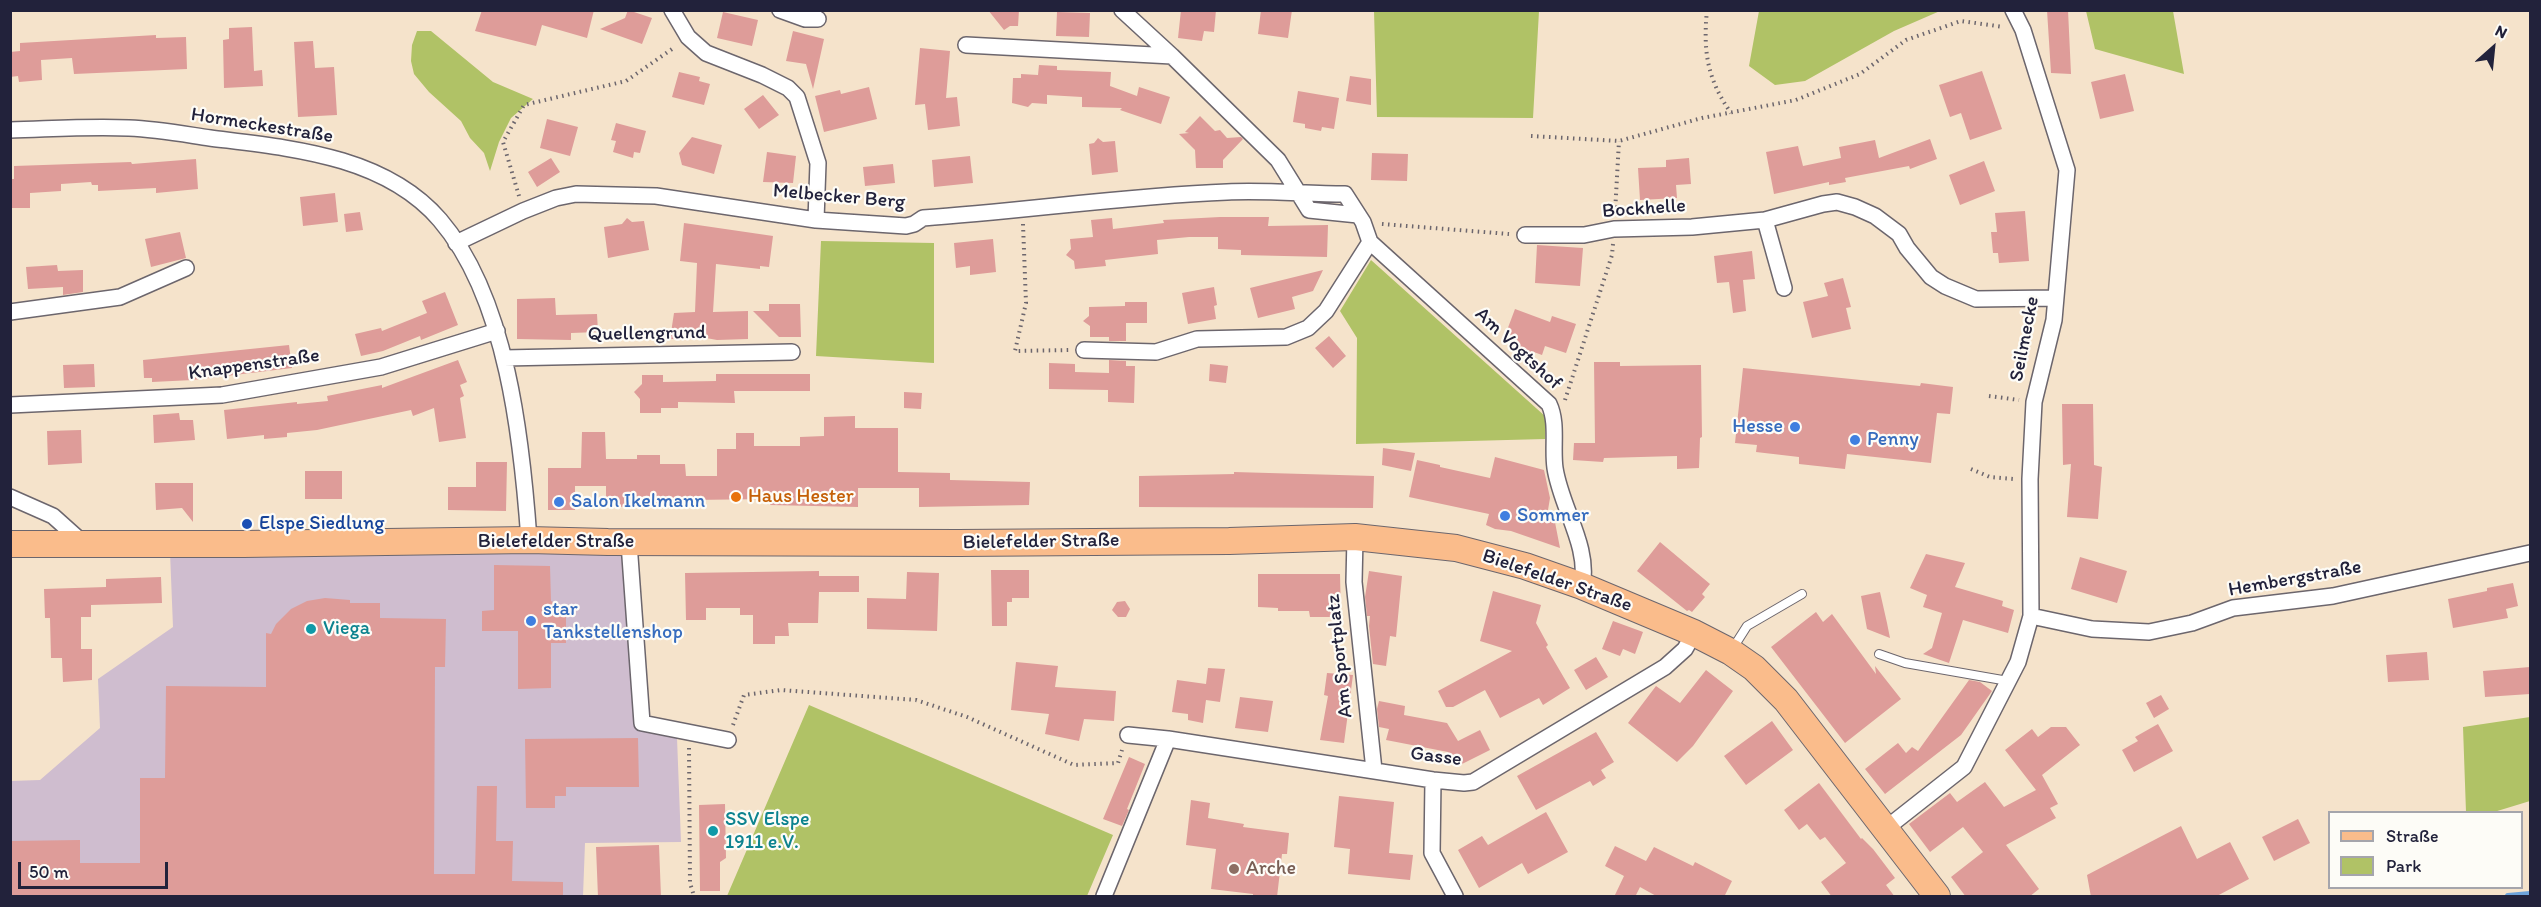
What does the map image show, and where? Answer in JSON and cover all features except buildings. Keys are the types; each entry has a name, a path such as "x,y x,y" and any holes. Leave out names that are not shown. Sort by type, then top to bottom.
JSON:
{"main road":[{"name":"Bielefelder Straße","path":"10,544 530,540 629,543 958,543 1355,537 1456,548 1525,566 1582,586 1694,633 1731,652 1754,668 1786,700 1937,897"}],"street":[{"path":"672,10 688,37 706,53 762,75 788,88 797,97 818,163 816,220"},
{"path":"780,10 805,20 818,19"},
{"path":"1122,10 1278,160 1299,194"},
{"name":"Seilmecke","path":"1884,830 1964,767 2018,662 2031,616 2030,479 2034,402 2054,320 2067,170 2023,30 2013,10"},
{"path":"966,45 1172,56"},
{"name":"Hormeckestraße","path":"10,130 130,128 312,153 348,163 383,178 415,197 440,220 456,243 479,285 497,331 520,451 530,540"},
{"name":"Melbecker Berg","path":"456,243 523,211 555,198 576,194 656,196 816,220 906,226 923,218 1184,195 1229,192 1299,194"},
{"name":"Am Vogtshof","path":"1299,194 1345,194 1361,218 1370,242 1549,404 1554,414 1556,471 1584,561 1582,586"},
{"name":"Bockhelle","path":"1525,235 1584,236 1614,229 1692,227 1765,220 1838,202 1875,216 1899,234 1906,248 1932,277 1945,286 1976,299 2055,298"},
{"path":"1765,220 1784,288"},
{"path":"1084,350 1156,352 1197,339 1286,337 1308,328 1326,311 1370,242"},
{"path":"10,312 120,297 186,268"},
{"name":"Knappenstraße","path":"10,405 222,395 381,367 497,331"},
{"name":"Quellengrund","path":"504,358 792,352"},
{"path":"10,497 53,516 82,542"},
{"name":"Am Sportplatz","path":"1355,537 1354,582 1357,626 1374,770"},
{"path":"629,543 642,723 728,740"},
{"name":"Hembergstraße","path":"2031,616 2092,629 2149,632 2192,623 2233,609 2333,596 2530,553"},
{"name":"Gasse","path":"1128,735 1464,783 1485,776 1665,667 1685,649 1694,633"},
{"path":"1104,897 1168,739"},
{"path":"1432,780 1432,853 1455,897"}],"lane":[{"path":"1731,652 1748,626 1803,594"},
{"path":"1879,654 1905,663 2008,681"}],"path":[{"path":"1707,10 1704,41 1715,91 1731,113"},
{"path":"1531,136 1619,141 1702,118 1797,100 1860,74 1906,40 1961,21 2023,30"},
{"path":"523,211 504,142 524,105 626,81 688,37"},
{"path":"1554,414 1562,409 1612,255 1619,141"},
{"path":"1022,211 1026,303 1015,351 1084,350"},
{"path":"1361,218 1525,235"},
{"path":"1989,396 2034,402"},
{"path":"1971,469 1990,477 2007,479"},
{"path":"728,740 744,695 781,690 916,700 967,717 1074,765 1118,763 1128,735"},
{"path":"689,733 690,883 694,897"}],"shaded area":[{"path":"170,552 623,554 639,725 677,738 681,842 585,843 583,896 11,896 10,781 40,780 100,728 98,679 173,627"}],"green space":[{"path":"1759,10 1940,11 1894,31 1805,81 1775,85 1749,66"},
{"path":"1374,11 1539,11 1533,118 1377,117"},
{"path":"2086,11 2173,11 2184,74 2095,49"},
{"path":"417,31 431,31 493,82 533,99 511,118 499,142 490,171 484,153 470,138 461,121 429,92 414,74 411,61 412,45"},
{"path":"821,241 934,243 934,363 816,356"},
{"path":"1371,260 1546,417 1545,439 1356,444 1357,338 1340,311"},
{"path":"809,705 1113,835 1087,896 727,896"},
{"path":"2530,717 2530,801 2497,811 2466,811 2463,727"}],"waterway":[{"path":"2508,896 2530,894"}],"place":[{"name":"Hesse","path":"1795,427"},
{"name":"Penny","path":"1855,440"},
{"name":"Haus Hester","path":"736,497"},
{"name":"Salon Ikelmann","path":"559,502"},
{"name":"Sommer","path":"1505,516"},
{"name":"Elspe Siedlung","path":"247,524"},
{"name":"star Tankstellenshop","path":"531,621"},
{"name":"Viega","path":"311,629"},
{"name":"SSV Elspe 1911 e.V.","path":"713,831"},
{"name":"Arche","path":"1234,869"}]}
